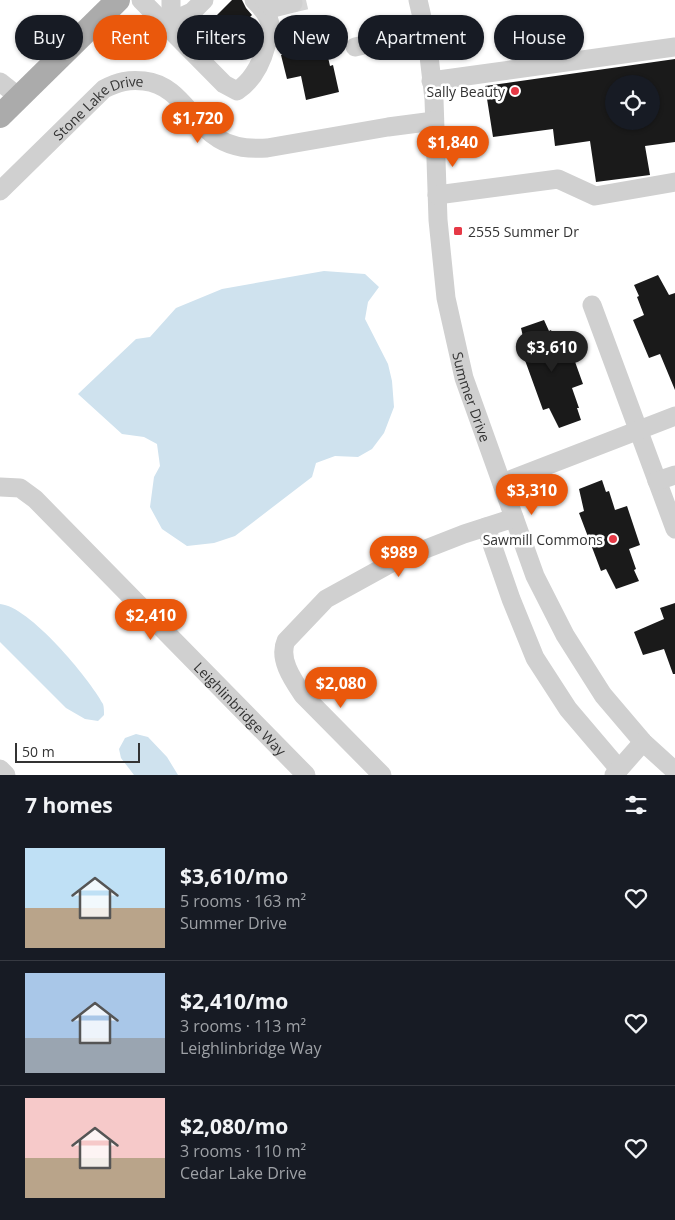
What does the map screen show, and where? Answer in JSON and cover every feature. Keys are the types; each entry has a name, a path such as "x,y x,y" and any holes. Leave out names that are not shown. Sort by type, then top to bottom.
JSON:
{"main road":[{"path":"0,116 118,0"}],"street":[{"path":"142,0 224,84 236,91 247,84 261,64 268,40 270,26 267,14 254,0"},
{"path":"171,0 171,10 179,18 192,12 204,0"},
{"path":"264,0 272,8 293,3"},
{"name":"Summer Drive","path":"418,0 422,15"},
{"path":"431,81 675,47"},
{"name":"Summer Drive","path":"429,60 434,121 438,220 446,298 464,378 535,576 565,636 603,695 643,742 675,771"},
{"name":"Stone Lake Drive","path":"0,191 104,89 117,82 135,80 164,86 172,92 205,128 219,139 234,146 250,149 267,148 434,121"},
{"path":"0,82 19,97"},
{"path":"437,195 558,179 595,196 675,182"},
{"path":"592,305 675,529"},
{"path":"502,483 675,416"},
{"path":"657,481 675,475"},
{"name":"Leighlinbridge Way","path":"0,487 20,488 35,499 306,775"},
{"path":"382,775 303,694 292,679 283,654 283,647 286,641 326,599 395,562 514,518"},
{"path":"486,527 511,599 535,658 568,709 616,772 643,742"},
{"path":"0,769 6,775"}],"water":[{"path":"324,271 365,274 379,287 368,302 365,319 388,364 392,381 394,407 384,433 372,449 358,457 335,456 316,463 312,477 235,536 214,543 187,546 162,529 150,507 154,477 160,466 157,444 144,437 122,434 78,394 136,339 150,337 176,308 222,289"},
{"path":"0,604 12,608 26,617 42,630 72,661 103,704 104,715 98,721 85,719 66,708 0,642"},
{"path":"136,734 148,737 167,757 178,775 134,775 121,758 119,749 125,738"}],"building":[{"path":"232,0 242,0 252,15 217,15"},
{"path":"675,59 675,142 645,146 650,175 596,182 590,141 555,146 553,129 493,137 485,86"},
{"path":"282,60 329,60 330,66 333,65 339,92 306,100 301,76 287,79"},
{"path":"658,275 669,295 675,293 675,390 660,354 649,358 633,320 644,315 634,285"},
{"path":"544,320 549,331 551,330 558,349 569,345 583,384 572,388 581,420 559,428 549,408 543,410 522,352 526,350 521,328"},
{"name":"Sawmill Commons","path":"602,480 606,492 609,491 615,510 627,506 640,545 629,549 639,581 616,589 606,569 601,571 579,513 584,511 579,489"},
{"path":"675,603 675,674 673,674 664,649 643,655 634,632 664,619 660,608"}],"tunnel":[{"path":"293,3 306,0"}],"place":[{"name":"Sally Beauty","path":"515,91"},
{"name":"2555 Summer Dr","path":"458,231"},
{"name":"Sawmill Commons","path":"613,539"}]}
